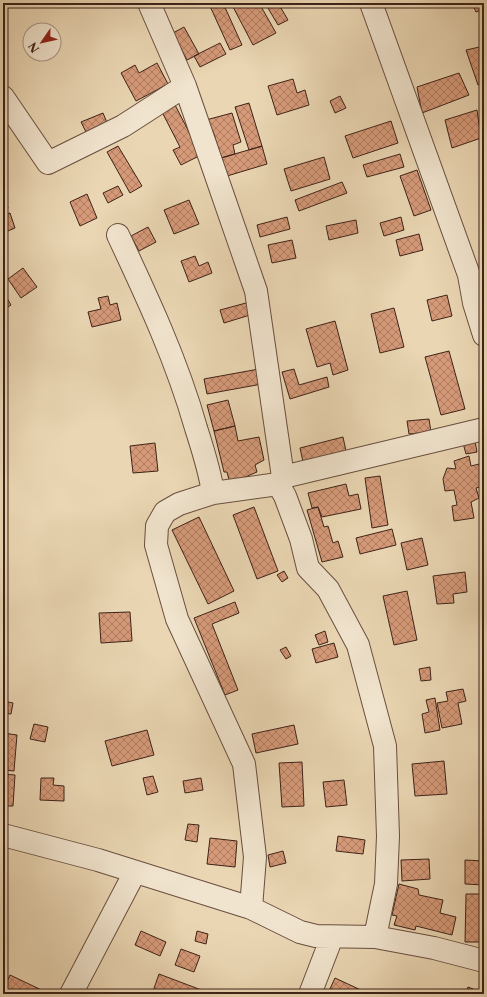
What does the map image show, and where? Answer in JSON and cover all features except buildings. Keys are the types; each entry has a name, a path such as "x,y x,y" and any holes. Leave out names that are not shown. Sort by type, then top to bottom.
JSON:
{"street":[{"path":"149,3 185,86 256,291 280,480 285,496 301,539 308,568 328,589 358,645 385,746 388,836 386,877 375,938"},
{"path":"371,3 469,275 474,303 484,335"},
{"path":"3,97 48,163 123,126 185,86"},
{"path":"118,235 150,303 183,382 210,475 213,493"},
{"path":"251,908 254,857 244,764 177,619 156,545 157,526 165,512 179,504 213,493 280,480 484,429"},
{"path":"3,835 135,872 251,908 300,932 316,936 375,938 434,948 484,961"},
{"path":"71,994 135,872"},
{"path":"310,994 332,937"}]}
